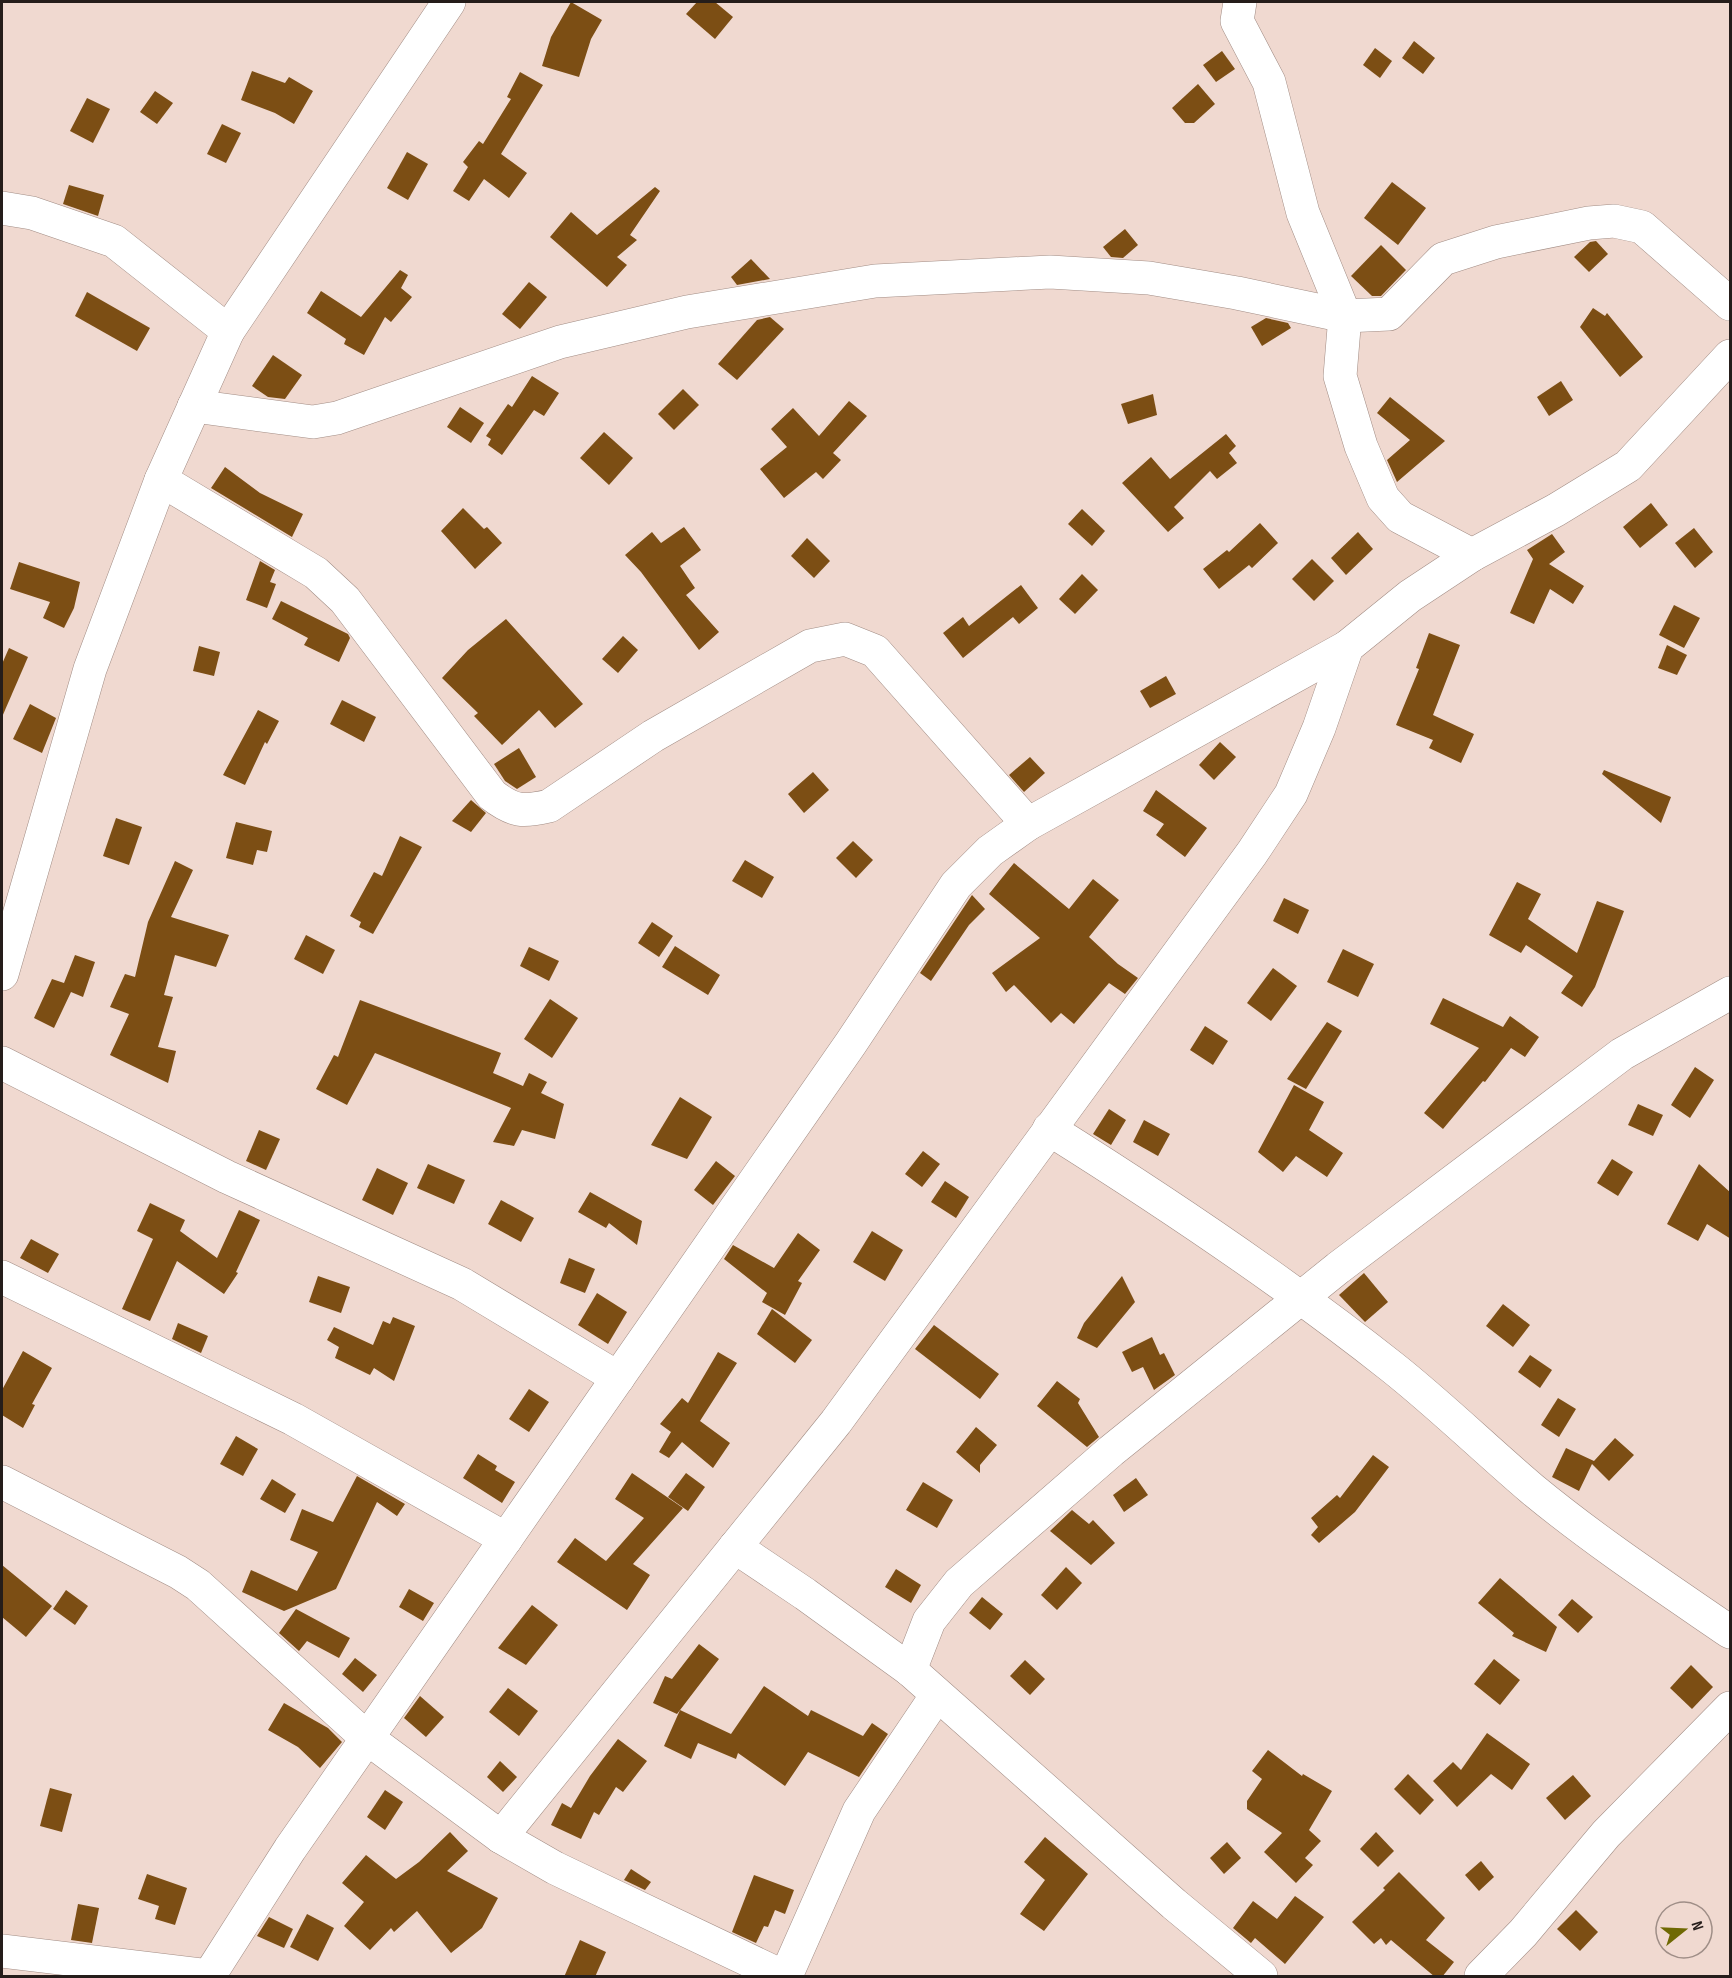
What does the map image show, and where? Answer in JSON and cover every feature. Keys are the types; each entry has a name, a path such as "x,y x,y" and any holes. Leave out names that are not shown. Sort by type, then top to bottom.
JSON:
{"street":[{"path":"2,974 90,669 161,480 228,331 449,2"},
{"path":"1240,2 1238,21 1269,82 1303,213 1345,316 1340,376 1360,446 1383,498 1400,517 1472,555"},
{"path":"2,208 32,213 114,241 228,331"},
{"path":"194,406 313,422 337,418 560,342 687,312 875,281 932,276 1050,272 1149,278 1237,293 1345,316 1389,314 1443,259 1496,242 1589,223 1614,221 1642,227 1731,304"},
{"path":"2,1951 209,1976 290,1849 852,1043 956,885 990,850 1028,824 1347,647 1410,596 1472,555 1556,510 1628,466 1731,356"},
{"path":"161,480 316,573 345,600 492,795 510,809 532,810 549,806 653,736 810,646 845,639 875,651 1028,824"},
{"path":"501,1837 842,1413 1252,853 1291,794 1319,728 1347,647"},
{"path":"910,1670 929,1621 959,1583 1111,1451 1302,1297 1622,1054 1731,993"},
{"path":"2,1063 226,1177 462,1284 618,1378"},
{"path":"1049,1129 1166,1202 1302,1297 1394,1368 1533,1490 1635,1567 1731,1632"},
{"path":"2,1277 293,1419 506,1539"},
{"path":"2,1482 178,1572 198,1585 368,1738 501,1837 555,1868 784,1977 859,1811 937,1695"},
{"path":"735,1547 806,1594 910,1670 1174,1904 1261,1977"},
{"path":"1480,1977 1523,1932 1606,1834 1731,1708"}],"building":[{"path":"571,2 602,20 591,39 579,77 542,66 551,37"},
{"path":"697,2 715,2 733,17 715,39 686,14"},
{"path":"1414,41 1435,58 1423,74 1402,58"},
{"path":"1375,48 1392,61 1380,78 1363,65"},
{"path":"1222,51 1235,69 1216,82 1203,65"},
{"path":"252,71 285,83 289,77 313,91 294,124 275,113 241,100"},
{"path":"520,72 543,85 501,154 527,173 509,198 484,179 469,201 453,191 468,167 463,162 479,141 483,144 511,99 507,97"},
{"path":"1198,84 1215,104 1194,123 1185,123 1172,108"},
{"path":"155,91 173,103 157,124 140,112"},
{"path":"87,98 110,109 93,143 70,131"},
{"path":"222,124 241,133 226,163 207,154"},
{"path":"407,152 428,164 408,200 387,188"},
{"path":"1392,182 1426,208 1398,245 1364,218"},
{"path":"69,185 104,195 98,216 63,204"},
{"path":"655,187 660,191 630,235 637,240 617,257 627,265 607,287 550,237 571,212 597,235"},
{"path":"1125,229 1138,245 1123,258 1111,257 1103,247"},
{"path":"1596,241 1608,254 1589,272 1574,257 1590,242"},
{"path":"1381,245 1406,270 1381,296 1372,296 1351,276"},
{"path":"751,259 770,279 737,285 731,277"},
{"path":"400,270 408,275 401,288 412,297 391,322 385,317 364,355 344,344 346,339 307,313 321,291 361,317"},
{"path":"529,282 547,297 520,329 502,314"},
{"path":"87,292 150,328 137,351 75,316"},
{"path":"1593,308 1605,316 1607,313 1643,357 1620,377 1580,327"},
{"path":"770,317 784,329 737,380 718,364 757,320"},
{"path":"1266,318 1288,323 1291,328 1262,346 1251,327"},
{"path":"273,355 302,375 285,399 268,397 252,386"},
{"path":"532,376 559,393 544,416 534,410 502,455 488,445 491,439 486,436 508,404 512,407"},
{"path":"1561,381 1573,400 1549,416 1537,397"},
{"path":"683,389 699,405 674,430 658,414"},
{"path":"1153,394 1157,415 1128,424 1121,404"},
{"path":"1390,397 1445,441 1397,482 1387,460 1410,440 1377,413"},
{"path":"849,401 867,416 833,453 841,460 823,479 816,472 784,498 760,469 787,447 771,429 793,408 819,436"},
{"path":"460,407 484,423 471,443 447,427"},
{"path":"604,432 633,458 609,485 580,458"},
{"path":"1226,434 1236,446 1229,453 1237,463 1217,479 1210,471 1174,507 1184,518 1168,532 1122,483 1151,457 1170,479"},
{"path":"225,467 260,493 303,514 292,537 211,488"},
{"path":"1651,503 1668,525 1640,548 1623,527"},
{"path":"463,508 484,529 487,527 502,543 475,569 441,531"},
{"path":"1082,509 1105,531 1092,546 1068,524"},
{"path":"1260,523 1278,543 1252,568 1249,565 1219,589 1203,569 1227,550 1229,552"},
{"path":"684,527 701,550 680,566 695,588 686,595 719,632 699,650 641,572 625,555 652,532 661,543"},
{"path":"1694,528 1713,552 1695,568 1675,543"},
{"path":"1358,532 1373,549 1346,575 1331,558"},
{"path":"1552,534 1565,552 1549,564 1584,586 1573,604 1550,589 1534,624 1510,613 1533,559 1527,550"},
{"path":"807,538 830,561 814,578 791,556"},
{"path":"1312,559 1334,581 1314,601 1292,579"},
{"path":"260,561 275,570 270,582 276,584 267,608 246,600"},
{"path":"19,562 80,582 74,608 64,628 43,618 50,602 10,589"},
{"path":"1082,574 1098,590 1075,614 1059,599"},
{"path":"1021,585 1038,608 1019,624 1013,617 963,658 943,633 963,617 969,626"},
{"path":"281,601 348,634 350,638 339,662 304,645 308,638 272,619"},
{"path":"1674,605 1700,618 1684,648 1659,635"},
{"path":"506,619 583,704 555,728 539,710 502,745 474,716 478,713 442,678 468,650"},
{"path":"1429,633 1460,645 1433,715 1474,734 1461,763 1429,748 1433,740 1396,725 1419,669 1416,668"},
{"path":"623,636 638,650 618,673 602,659"},
{"path":"1667,645 1687,655 1677,675 1658,668"},
{"path":"199,646 220,652 214,676 193,671"},
{"path":"9,648 28,657 2,717 2,664"},
{"path":"1166,676 1176,694 1150,708 1140,691"},
{"path":"342,700 376,717 364,742 330,724"},
{"path":"30,704 56,718 42,753 13,739"},
{"path":"258,710 279,721 267,744 265,742 245,785 223,775"},
{"path":"1220,742 1236,757 1214,780 1199,765"},
{"path":"519,748 536,777 517,789 505,781 494,764"},
{"path":"1030,757 1045,773 1024,792 1009,775"},
{"path":"1604,770 1671,797 1661,823 1602,774"},
{"path":"813,772 829,790 804,813 788,794"},
{"path":"1156,790 1207,828 1185,857 1156,835 1164,824 1143,811"},
{"path":"471,800 486,813 471,832 452,821"},
{"path":"116,818 142,827 129,865 103,856"},
{"path":"236,822 272,831 267,852 257,850 253,865 226,858"},
{"path":"400,836 422,847 373,934 359,927 361,922 350,916 374,872 382,876"},
{"path":"853,841 873,860 856,878 836,858"},
{"path":"745,860 774,877 762,898 732,881"},
{"path":"175,861 193,870 171,917 229,935 216,967 175,955 164,995 173,997 158,1047 176,1051 168,1083 110,1055 129,1014 110,1007 125,974 135,977 148,922"},
{"path":"1014,863 1069,909 1093,879 1119,900 1089,937 1118,964 1138,978 1125,994 1109,983 1074,1024 1061,1013 1051,1023 1014,985 1006,992 992,973 1040,938 989,894"},
{"path":"1517,882 1541,894 1528,919 1577,953 1597,901 1624,911 1595,987 1582,1007 1561,993 1573,976 1526,945 1521,953 1489,935"},
{"path":"972,895 985,909 969,925 931,981 920,973"},
{"path":"1284,898 1309,910 1298,934 1273,921"},
{"path":"652,922 673,936 659,957 638,943"},
{"path":"306,935 335,950 323,974 294,959"},
{"path":"675,946 720,975 708,995 662,967"},
{"path":"529,947 559,961 549,981 520,966"},
{"path":"1343,949 1374,964 1358,997 1327,982"},
{"path":"75,955 95,962 83,997 71,992 54,1028 34,1018 52,979 64,983"},
{"path":"1273,968 1297,986 1271,1021 1247,1003"},
{"path":"1443,998 1503,1027 1510,1016 1539,1037 1525,1057 1511,1048 1485,1082 1483,1081 1443,1129 1424,1113 1479,1048 1430,1024"},
{"path":"550,999 578,1018 552,1058 524,1039"},
{"path":"360,1000 501,1053 493,1073 523,1086 529,1073 547,1082 541,1093 564,1104 555,1139 522,1130 514,1146 493,1142 511,1108 375,1053 347,1105 316,1089 334,1055 338,1057"},
{"path":"1327,1022 1342,1031 1306,1089 1287,1079"},
{"path":"1205,1026 1228,1041 1213,1065 1190,1050"},
{"path":"1695,1067 1714,1080 1690,1118 1671,1105"},
{"path":"1294,1085 1324,1102 1309,1130 1343,1153 1327,1177 1296,1156 1283,1172 1258,1152"},
{"path":"680,1097 712,1117 687,1159 651,1145"},
{"path":"1638,1104 1663,1115 1653,1136 1628,1125"},
{"path":"1109,1109 1126,1120 1111,1145 1093,1134"},
{"path":"1144,1120 1170,1134 1158,1156 1133,1142"},
{"path":"259,1130 280,1139 266,1170 246,1161"},
{"path":"923,1151 940,1164 922,1187 905,1174"},
{"path":"1612,1159 1633,1172 1618,1196 1597,1183"},
{"path":"716,1161 735,1176 713,1205 694,1190"},
{"path":"428,1164 465,1180 454,1204 417,1188"},
{"path":"1699,1164 1731,1193 1731,1239 1707,1224 1698,1241 1667,1224"},
{"path":"377,1168 408,1183 393,1215 362,1200"},
{"path":"945,1181 969,1197 956,1218 931,1202"},
{"path":"590,1192 642,1221 637,1245 609,1223 606,1228 578,1212"},
{"path":"501,1200 534,1218 521,1242 488,1224"},
{"path":"150,1203 185,1220 180,1231 217,1258 239,1210 260,1220 236,1272 238,1273 224,1294 177,1261 150,1321 122,1309 153,1239 137,1231"},
{"path":"872,1231 903,1250 885,1281 853,1262"},
{"path":"798,1233 820,1250 798,1281 802,1283 785,1315 762,1302 767,1293 724,1259 733,1245 774,1268"},
{"path":"31,1239 59,1254 48,1273 20,1258"},
{"path":"569,1258 595,1269 585,1293 560,1283"},
{"path":"1364,1273 1388,1302 1365,1322 1339,1295"},
{"path":"318,1276 350,1287 341,1313 309,1302"},
{"path":"1122,1276 1135,1302 1097,1348 1077,1338 1084,1323"},
{"path":"597,1293 627,1312 608,1344 578,1325"},
{"path":"1503,1304 1530,1325 1513,1347 1486,1326"},
{"path":"772,1309 812,1340 795,1363 757,1334"},
{"path":"393,1317 415,1326 394,1381 374,1368 370,1375 335,1358 339,1347 327,1340 334,1327 373,1345 383,1321 390,1324"},
{"path":"178,1323 208,1336 201,1353 172,1339"},
{"path":"934,1325 999,1374 980,1399 915,1349"},
{"path":"1152,1337 1160,1355 1164,1353 1175,1375 1154,1390 1143,1367 1132,1372 1122,1352"},
{"path":"23,1351 52,1368 32,1404 35,1405 23,1428 2,1415 2,1390"},
{"path":"718,1352 737,1363 700,1421 730,1443 713,1468 682,1442 669,1458 659,1452 671,1432 660,1424 682,1398 688,1403"},
{"path":"1530,1355 1552,1370 1540,1388 1518,1372"},
{"path":"1057,1381 1080,1399 1078,1403 1099,1437 1087,1447 1037,1406"},
{"path":"529,1389 549,1402 529,1432 509,1419"},
{"path":"1558,1398 1576,1409 1559,1437 1541,1425"},
{"path":"976,1427 997,1445 980,1465 980,1473 956,1452"},
{"path":"236,1436 258,1449 243,1476 220,1464"},
{"path":"1615,1438 1634,1455 1609,1481 1592,1464 1579,1491 1552,1477 1566,1448 1594,1461"},
{"path":"478,1454 497,1466 495,1470 515,1482 502,1503 463,1478"},
{"path":"1373,1455 1389,1467 1355,1512 1319,1543 1311,1535 1318,1527 1311,1518 1337,1495 1340,1498"},
{"path":"632,1473 683,1508 633,1564 650,1575 627,1610 557,1562 575,1538 606,1561 644,1518 615,1499"},
{"path":"686,1473 705,1487 688,1511 668,1497"},
{"path":"357,1476 405,1504 397,1516 377,1502 336,1589 284,1611 242,1592 251,1570 297,1591 318,1552 290,1540 302,1509 333,1522"},
{"path":"1136,1478 1148,1495 1124,1512 1113,1495"},
{"path":"272,1479 296,1494 285,1513 260,1499"},
{"path":"923,1482 953,1500 937,1528 906,1510"},
{"path":"1072,1510 1089,1524 1093,1520 1115,1543 1091,1565 1050,1531"},
{"path":"2,1565 52,1606 26,1637 2,1617"},
{"path":"1066,1567 1082,1583 1057,1610 1041,1595"},
{"path":"896,1569 921,1585 911,1603 885,1587"},
{"path":"1500,1578 1557,1627 1546,1652 1512,1636 1514,1633 1478,1603"},
{"path":"409,1589 434,1603 423,1621 399,1607"},
{"path":"66,1590 88,1606 75,1625 53,1609"},
{"path":"982,1597 1003,1614 990,1630 969,1613"},
{"path":"1572,1599 1593,1617 1578,1633 1558,1615"},
{"path":"532,1605 558,1625 526,1665 498,1648"},
{"path":"296,1609 350,1638 339,1658 307,1641 299,1651 279,1633"},
{"path":"699,1644 719,1659 677,1714 653,1703 665,1676 672,1679"},
{"path":"355,1658 377,1675 363,1692 342,1674"},
{"path":"1494,1659 1520,1680 1500,1705 1474,1684"},
{"path":"1025,1660 1045,1679 1030,1695 1010,1676"},
{"path":"1691,1665 1713,1687 1692,1709 1670,1688"},
{"path":"764,1686 808,1716 811,1710 863,1736 872,1723 888,1734 859,1777 808,1752 785,1786 738,1753 736,1759 698,1743 691,1759 664,1746 680,1710 731,1734"},
{"path":"508,1688 538,1711 519,1736 489,1712"},
{"path":"420,1696 444,1717 426,1737 404,1718"},
{"path":"284,1703 328,1728 342,1742 320,1768 298,1747 268,1730"},
{"path":"1487,1733 1530,1764 1512,1790 1491,1774 1457,1807 1433,1781 1453,1762 1461,1770"},
{"path":"618,1739 647,1761 623,1792 616,1787 599,1815 594,1812 581,1839 551,1825 562,1803 571,1808 590,1776"},
{"path":"1268,1750 1302,1776 1303,1774 1332,1791 1309,1830 1321,1841 1305,1858 1313,1865 1296,1883 1264,1852 1282,1833 1247,1809 1247,1801 1262,1779 1252,1771"},
{"path":"500,1761 517,1777 503,1792 487,1777"},
{"path":"1408,1774 1434,1800 1420,1815 1394,1789"},
{"path":"1573,1775 1591,1796 1565,1820 1546,1798"},
{"path":"50,1788 72,1794 62,1832 40,1826"},
{"path":"385,1790 403,1802 385,1830 367,1817"},
{"path":"450,1832 468,1851 447,1871 498,1898 482,1928 451,1953 417,1911 394,1932 391,1928 370,1950 344,1926 364,1902 342,1883 366,1855 396,1879 419,1862"},
{"path":"1376,1832 1394,1851 1378,1867 1360,1849"},
{"path":"1045,1837 1088,1874 1044,1931 1020,1914 1045,1880 1024,1862"},
{"path":"1227,1842 1241,1858 1224,1874 1210,1858"},
{"path":"1481,1861 1494,1877 1479,1891 1465,1875"},
{"path":"631,1869 651,1882 645,1890 624,1880"},
{"path":"1399,1872 1445,1918 1426,1940 1454,1962 1442,1977 1435,1977 1391,1940 1386,1945 1381,1938 1374,1944 1352,1922 1385,1890 1383,1888"},
{"path":"147,1874 187,1888 175,1925 155,1919 159,1906 138,1899"},
{"path":"754,1875 794,1890 785,1914 775,1910 768,1927 764,1926 756,1943 732,1932"},
{"path":"1295,1896 1324,1917 1285,1964 1255,1938 1251,1943 1233,1928 1253,1901 1277,1919"},
{"path":"78,1904 99,1908 92,1943 71,1940"},
{"path":"1576,1910 1598,1932 1580,1951 1557,1929"},
{"path":"307,1914 334,1928 318,1961 290,1947"},
{"path":"269,1917 293,1929 284,1948 257,1936"},
{"path":"580,1940 606,1952 595,1977 564,1977"}]}
